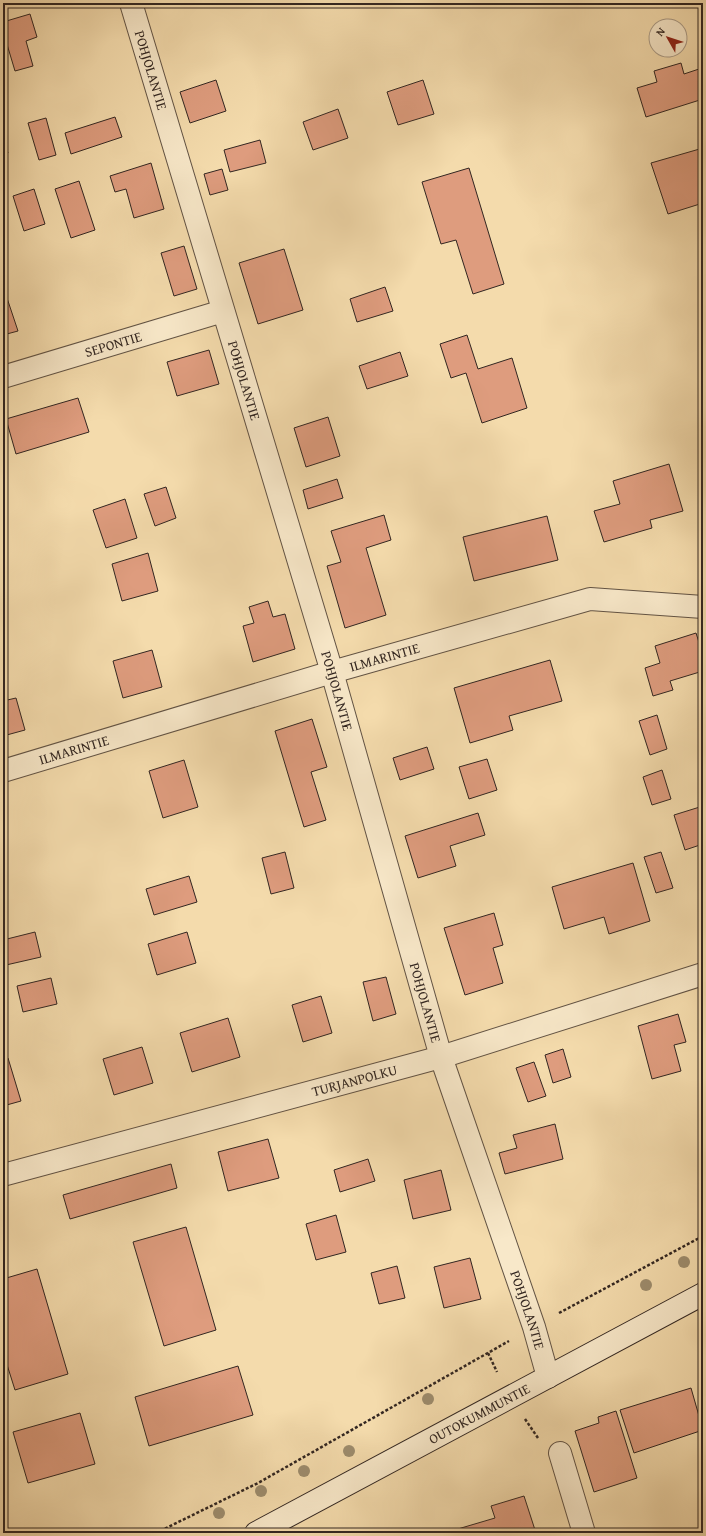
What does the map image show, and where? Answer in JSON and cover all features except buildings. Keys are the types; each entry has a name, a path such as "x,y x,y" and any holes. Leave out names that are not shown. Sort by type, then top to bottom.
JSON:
{"street":[{"name":"POHJOLANTIE","path":"131,3 332,672 441,1056 534,1327 548,1377"},
{"name":"SEPONTIE","path":"3,377 223,311"},
{"name":"ILMARINTIE","path":"3,771 332,672 590,599 703,607"},
{"name":"TURJANPOLKU","path":"3,1175 441,1056 703,974"},
{"name":"OUTOKUMMUNTIE","path":"256,1533 703,1294"},
{"path":"560,1453 584,1533"}],"path":[{"path":"156,1533 258,1483 534,1327 703,1236"}]}
